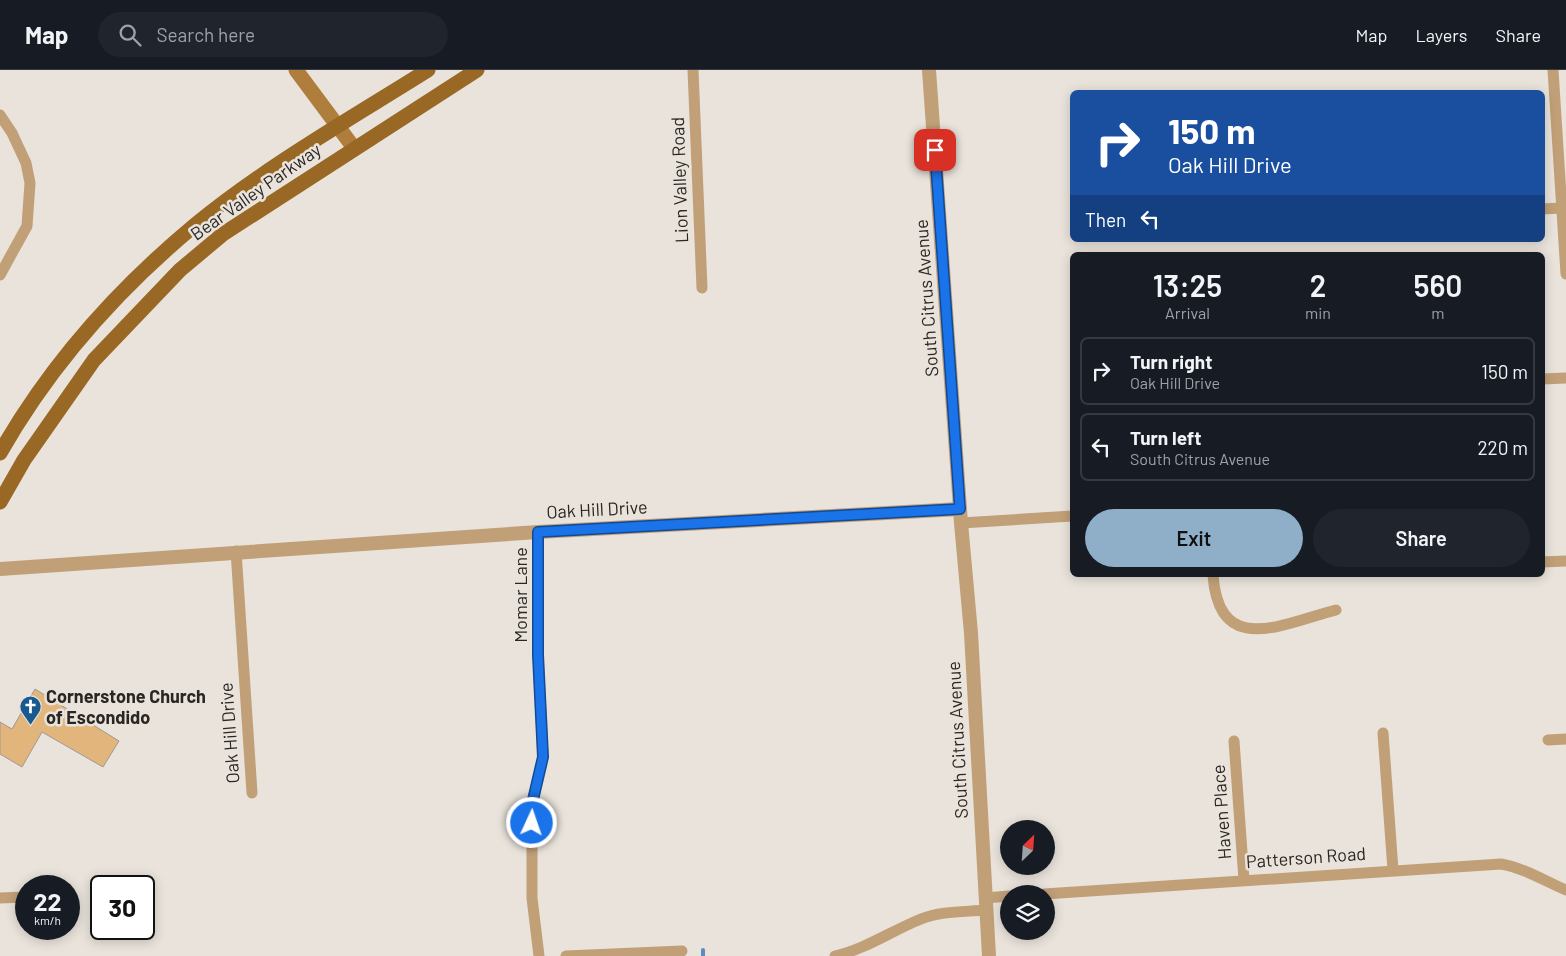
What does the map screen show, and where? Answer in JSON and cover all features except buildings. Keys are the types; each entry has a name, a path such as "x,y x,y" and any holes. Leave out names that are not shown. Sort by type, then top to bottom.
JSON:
{"main road":[{"path":"296,70 354,148"},
{"name":"Bear Valley Parkway","path":"0,453 49,378 105,309 131,283 197,224 247,186 428,70"},
{"name":"Bear Valley Parkway","path":"0,502 58,409 94,360 132,317 180,270 223,234 477,70"}],"street":[{"name":"Lion Valley Road","path":"693,70 702,288"},
{"name":"South Citrus Avenue","path":"929,70 960,516 972,633 989,956"},
{"path":"1553,70 1566,274"},
{"path":"0,114 26,163 30,183 27,226 0,275"},
{"path":"1545,209 1562,208"},
{"path":"1545,380 1566,378"},
{"path":"960,516 1070,516"},
{"name":"Oak Hill Drive","path":"0,569 236,551 538,532 960,516"},
{"name":"Momar Lane","path":"538,532 538,655 543,757 532,804 532,898 539,956"},
{"name":"Oak Hill Drive","path":"236,551 252,793"},
{"path":"1545,562 1566,561"},
{"path":"1212,577 1214,595 1220,611 1229,621 1244,628 1261,630 1336,610"},
{"path":"1383,733 1393,870"},
{"path":"1548,740 1566,739"},
{"name":"Haven Place","path":"1234,741 1244,880"},
{"name":"Patterson Road","path":"1055,893 1501,864 1517,867 1529,875 1566,890"},
{"path":"0,898 15,897"},
{"path":"835,956 870,944 922,919 1000,899"},
{"path":"566,956 682,951"}],"waterway":[{"path":"703,950 703,956"}],"place":[{"name":"Cornerstone Church of Escondido","path":"30,726"}],"route":[{"path":"532,823 532,804 543,757 538,655 538,532 960,509 935,150"}]}
